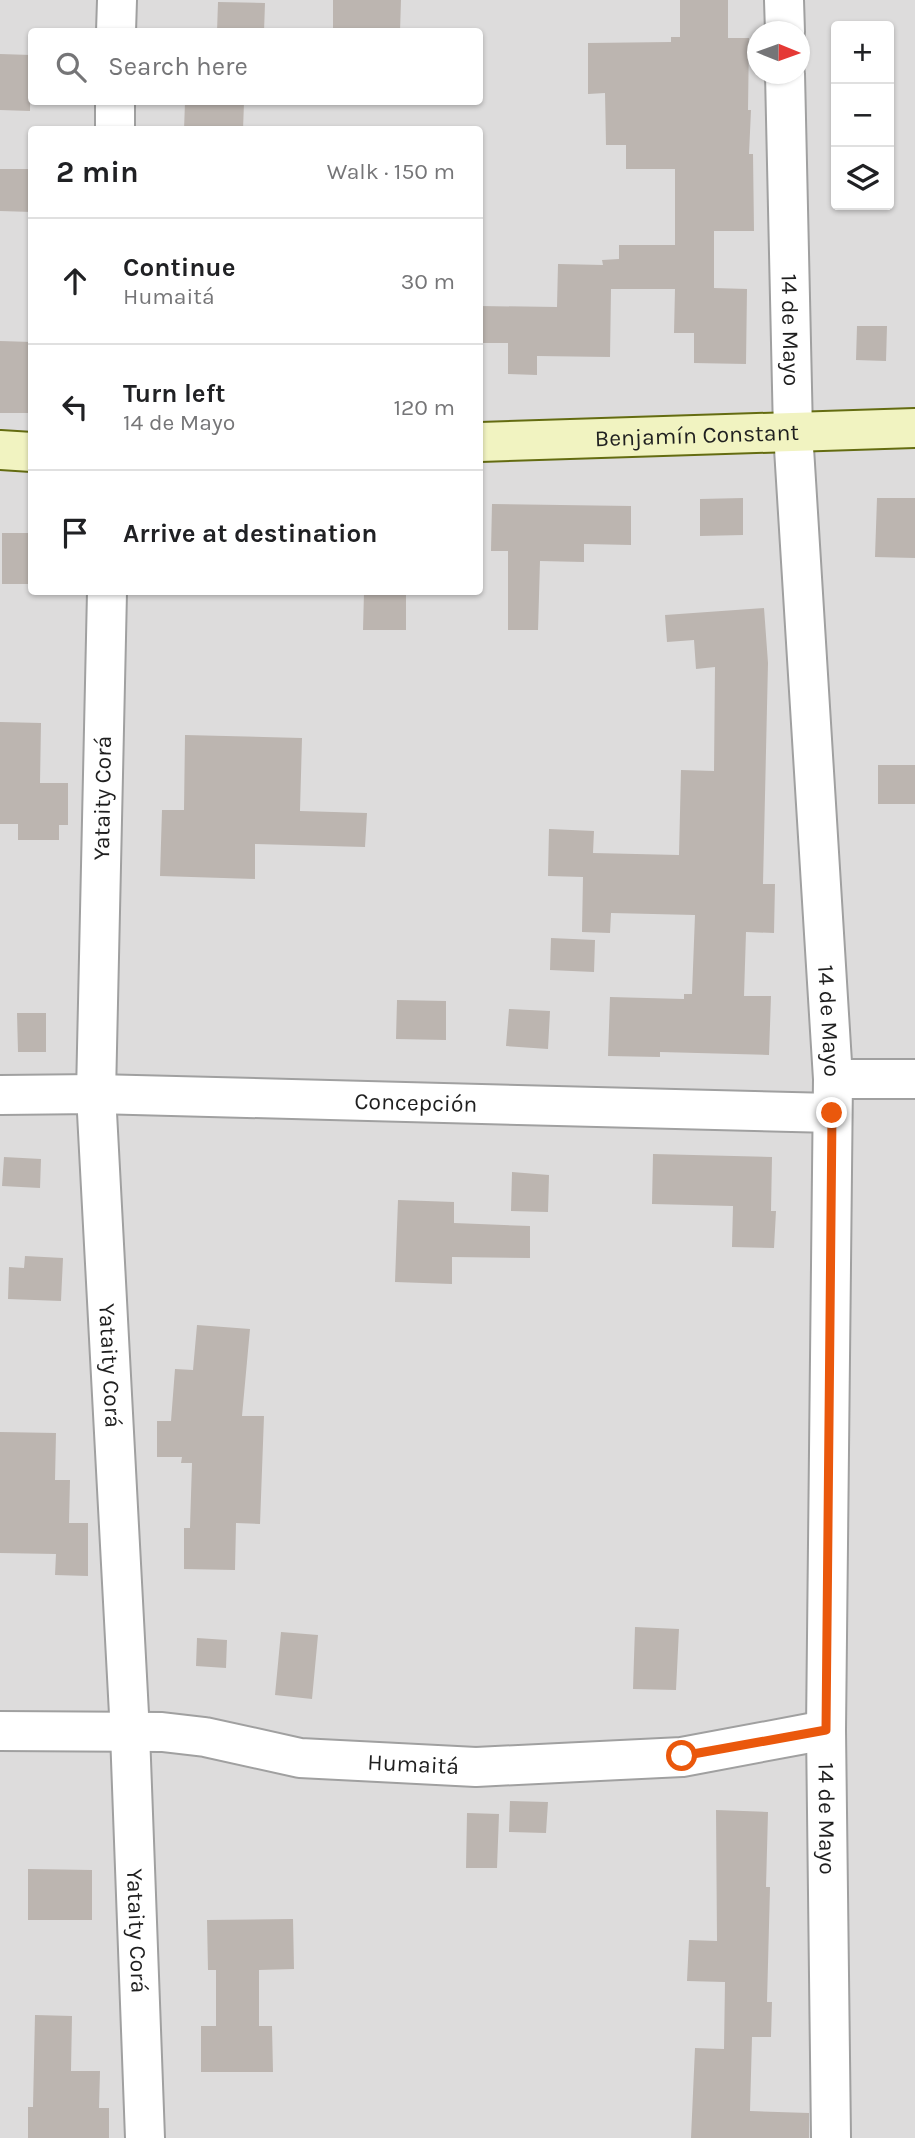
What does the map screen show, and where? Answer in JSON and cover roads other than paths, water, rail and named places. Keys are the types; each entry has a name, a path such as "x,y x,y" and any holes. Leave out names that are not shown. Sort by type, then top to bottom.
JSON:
{"street":[{"path":"116,28 117,0"},
{"path":"784,0 785,21"},
{"name":"14 de Mayo","path":"785,84 793,432 833,1096 826,1730 831,2138"},
{"path":"115,105 115,126"},
{"name":"Benjamín Constant","path":"483,442 915,428"},
{"path":"0,450 28,452"},
{"name":"Yataity Corá","path":"107,595 96,1094 130,1732 145,2138"},
{"name":"Concepción","path":"0,1095 833,1096 915,1079"},
{"name":"Humaitá","path":"0,1731 130,1732 205,1737 300,1758 476,1767 682,1756 826,1730"}]}
